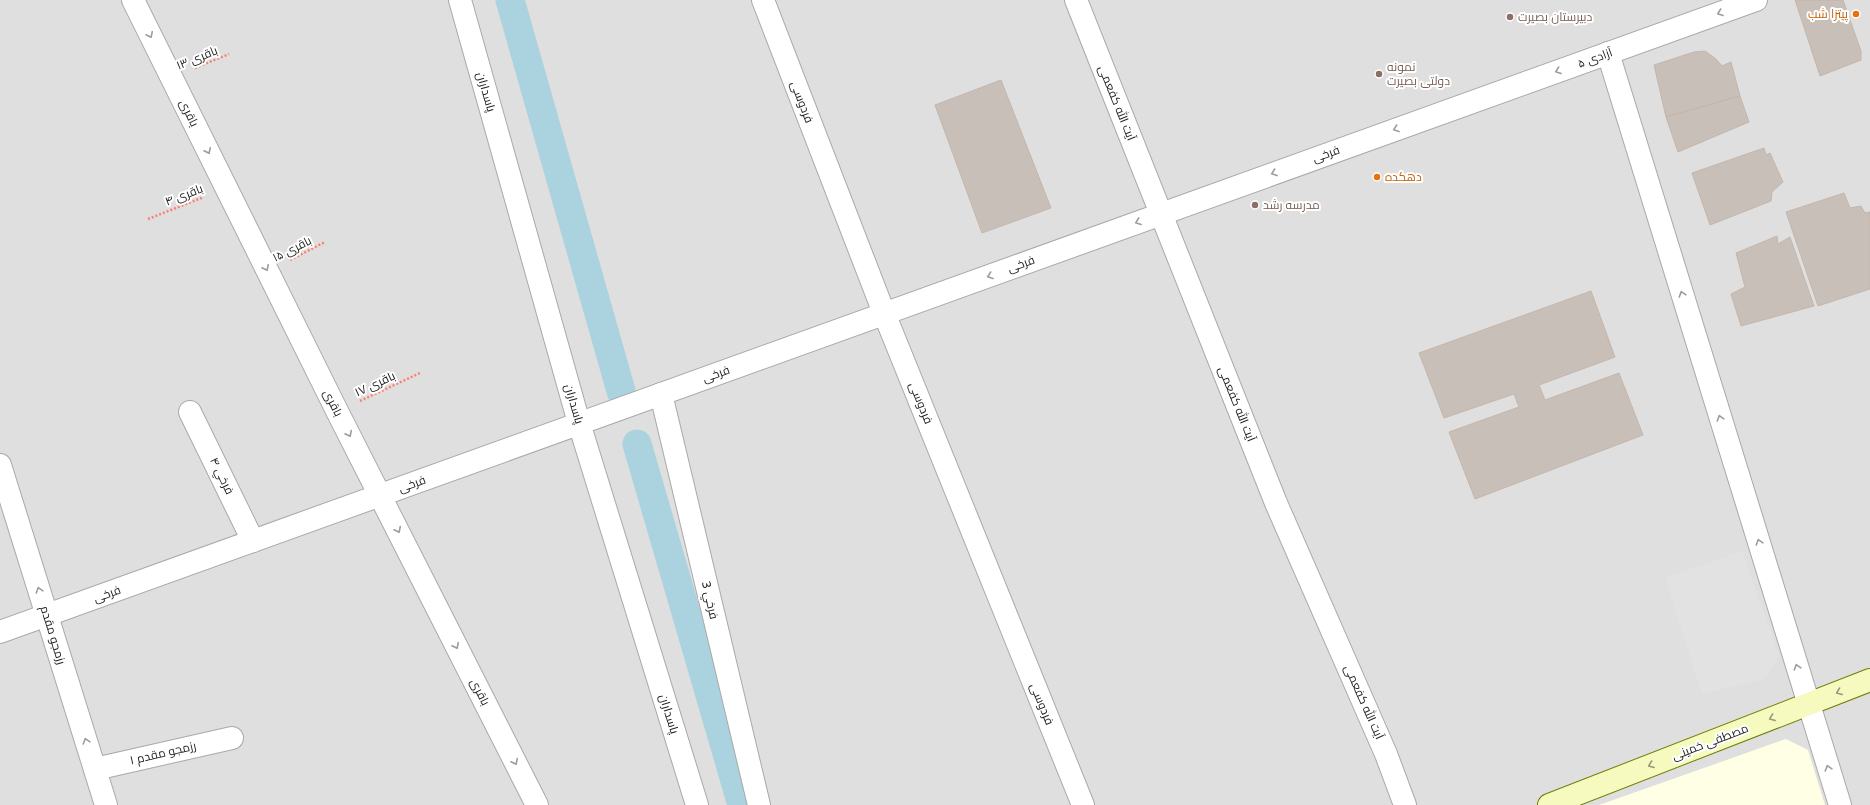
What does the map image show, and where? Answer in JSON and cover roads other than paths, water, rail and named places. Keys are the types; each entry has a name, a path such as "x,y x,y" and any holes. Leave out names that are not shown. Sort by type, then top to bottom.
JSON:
{"main road":[{"name":"مصطفی خمینی","path":"1549,805 1870,680"}],"street":[{"name":"باقری","path":"133,0 337,411 537,805"},
{"name":"پاسداران","path":"460,0 580,423 697,805"},
{"name":"فردوسی","path":"763,0 884,314 1083,805"},
{"name":"آیت الله کفعمی","path":"1076,0 1276,503 1386,754 1405,805"},
{"name":"آزادی ۵","path":"1433,116 1756,0"},
{"path":"1608,54 1840,805"},
{"name":"فرخی","path":"0,632 1433,116"},
{"name":"فرخي 3","path":"661,394 759,805"},
{"name":"فرخي ۴","path":"190,412 253,541"},
{"name":"رزمجو مقدم","path":"0,465 106,805"},
{"name":"رزمجو مقدم ۱","path":"95,769 232,738"}],"waterway":[{"path":"510,0 621,391"},
{"path":"637,444 742,805"}],"place":[{"name":"پیتزا شب","path":"1856,14"},
{"name":"دبیرستان بصیرت","path":"1510,17"},
{"name":"نمونه دولتی بصیرت","path":"1379,74"},
{"name":"دهکده","path":"1377,177"},
{"name":"مدرسه رشد","path":"1255,205"}]}
